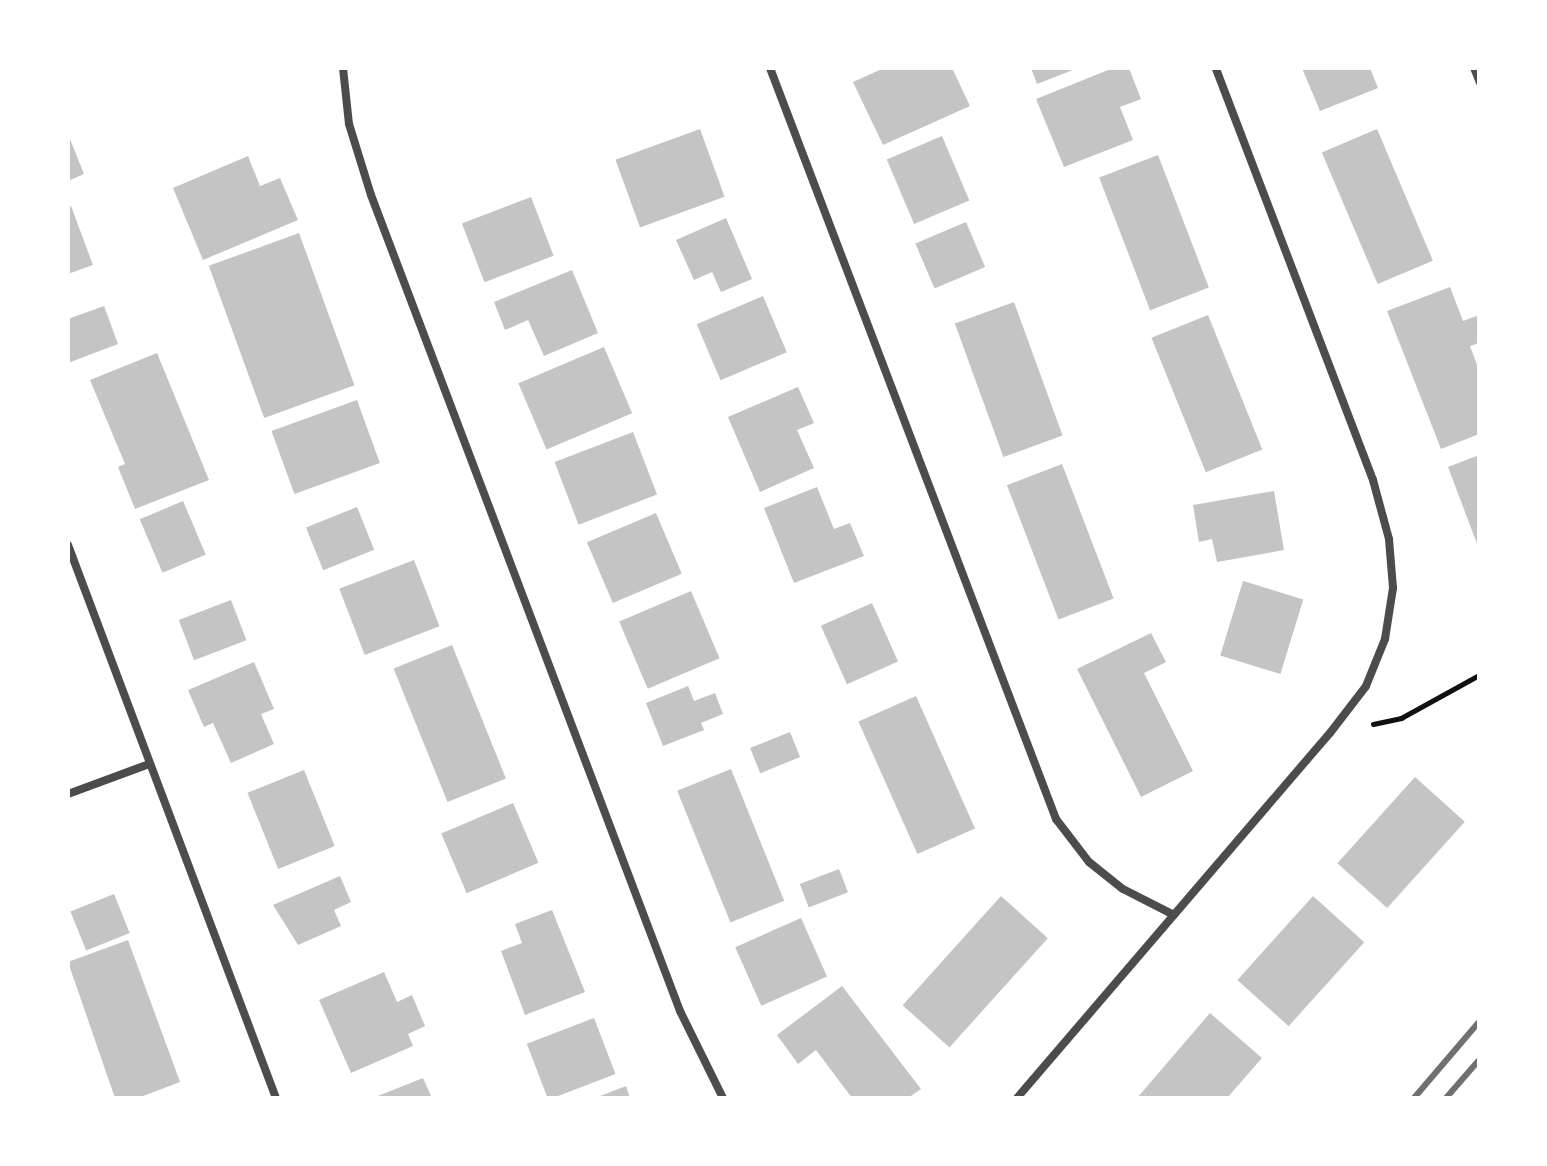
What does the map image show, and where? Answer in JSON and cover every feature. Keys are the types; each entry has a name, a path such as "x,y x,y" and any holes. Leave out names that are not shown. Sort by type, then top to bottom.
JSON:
{"street":[{"path":"343,68 349,124 371,195 680,1011 723,1098"},
{"path":"770,68 1056,819 1089,862 1123,889 1174,915"},
{"path":"1017,1098 1366,686 1385,639 1393,588 1389,539 1373,480 1216,68"},
{"path":"68,545 276,1098"},
{"path":"68,794 149,764"}],"lane":[{"path":"1473,68 1479,83"}],"path":[{"path":"1373,724 1401,718 1479,675"}],"building":[{"path":"884,68 952,68 970,106 883,145 853,82"},
{"path":"1031,68 1078,68 1037,84"},
{"path":"1113,68 1129,68 1141,99 1120,107 1133,140 1064,167 1036,99"},
{"path":"1302,68 1370,68 1378,88 1320,111"},
{"path":"700,129 725,197 640,227 615,160"},
{"path":"1377,129 1433,261 1378,284 1322,152"},
{"path":"68,134 84,174 68,181"},
{"path":"942,136 969,200 914,224 887,159"},
{"path":"1158,155 1209,288 1150,310 1099,178"},
{"path":"248,156 260,186 280,178 298,220 203,260 173,188"},
{"path":"531,197 554,256 484,282 462,224"},
{"path":"71,206 93,265 68,274 68,207"},
{"path":"726,218 752,279 721,292 712,272 694,280 676,240"},
{"path":"966,222 985,267 935,289 915,243"},
{"path":"299,233 354,385 264,418 209,266"},
{"path":"572,270 598,333 544,356 528,320 505,330 494,302"},
{"path":"1450,287 1463,321 1479,315 1479,343 1470,346 1479,370 1479,434 1441,449 1387,311"},
{"path":"763,296 787,352 721,380 697,324"},
{"path":"1014,302 1063,435 1003,457 955,324"},
{"path":"104,306 118,344 68,363 68,319"},
{"path":"1208,315 1262,449 1206,472 1151,338"},
{"path":"604,347 632,413 547,450 518,383"},
{"path":"157,353 209,480 135,509 118,467 125,464 90,380"},
{"path":"798,387 814,423 797,430 814,468 760,492 728,417"},
{"path":"357,400 380,463 294,494 271,431"},
{"path":"633,432 657,495 579,525 555,462"},
{"path":"1479,455 1479,549 1448,467"},
{"path":"1062,464 1114,598 1059,620 1007,485"},
{"path":"817,487 834,529 850,523 864,556 794,583 764,508"},
{"path":"1274,491 1284,550 1217,562 1212,539 1199,542 1193,505"},
{"path":"183,501 206,554 162,573 140,519"},
{"path":"357,507 374,550 323,570 306,528"},
{"path":"656,513 682,574 613,603 587,542"},
{"path":"414,560 439,626 365,655 339,589"},
{"path":"1243,581 1303,599 1280,674 1220,656"},
{"path":"691,591 720,658 648,689 619,621"},
{"path":"231,600 246,640 194,660 179,620"},
{"path":"872,603 898,661 847,684 821,626"},
{"path":"1151,633 1166,662 1144,673 1193,771 1141,797 1077,669"},
{"path":"452,645 506,779 448,802 394,669"},
{"path":"254,662 274,709 261,714 274,744 231,763 213,723 204,727 188,690"},
{"path":"688,686 694,701 715,693 723,714 701,723 704,730 663,746 646,703"},
{"path":"916,696 975,828 917,854 858,722"},
{"path":"790,732 800,757 760,773 750,748"},
{"path":"731,769 784,901 730,922 677,791"},
{"path":"304,770 335,846 278,869 247,793"},
{"path":"1415,777 1465,822 1387,908 1337,863"},
{"path":"513,803 538,863 467,893 441,833"},
{"path":"839,869 848,892 809,907 800,884"},
{"path":"340,876 351,902 334,910 341,926 298,945 273,905"},
{"path":"114,894 130,933 86,951 70,912"},
{"path":"1001,896 1048,938 949,1047 903,1005"},
{"path":"1313,896 1364,942 1289,1026 1237,980"},
{"path":"552,910 585,992 525,1015 501,951 522,943 515,924"},
{"path":"801,918 827,976 761,1006 735,947"},
{"path":"128,940 180,1082 138,1098 115,1098 68,962"},
{"path":"384,972 397,1002 412,995 425,1026 408,1034 413,1046 351,1073 319,1000"},
{"path":"842,986 921,1089 908,1098 852,1098 816,1050 798,1064 777,1035"},
{"path":"1210,1013 1262,1058 1227,1098 1137,1098"},
{"path":"594,1018 616,1074 548,1098 527,1044"},
{"path":"423,1078 432,1098 373,1098"},
{"path":"626,1086 630,1098 595,1098"}],"railway":[{"path":"1414,1098 1479,1022"},
{"path":"1446,1098 1479,1060"}]}
